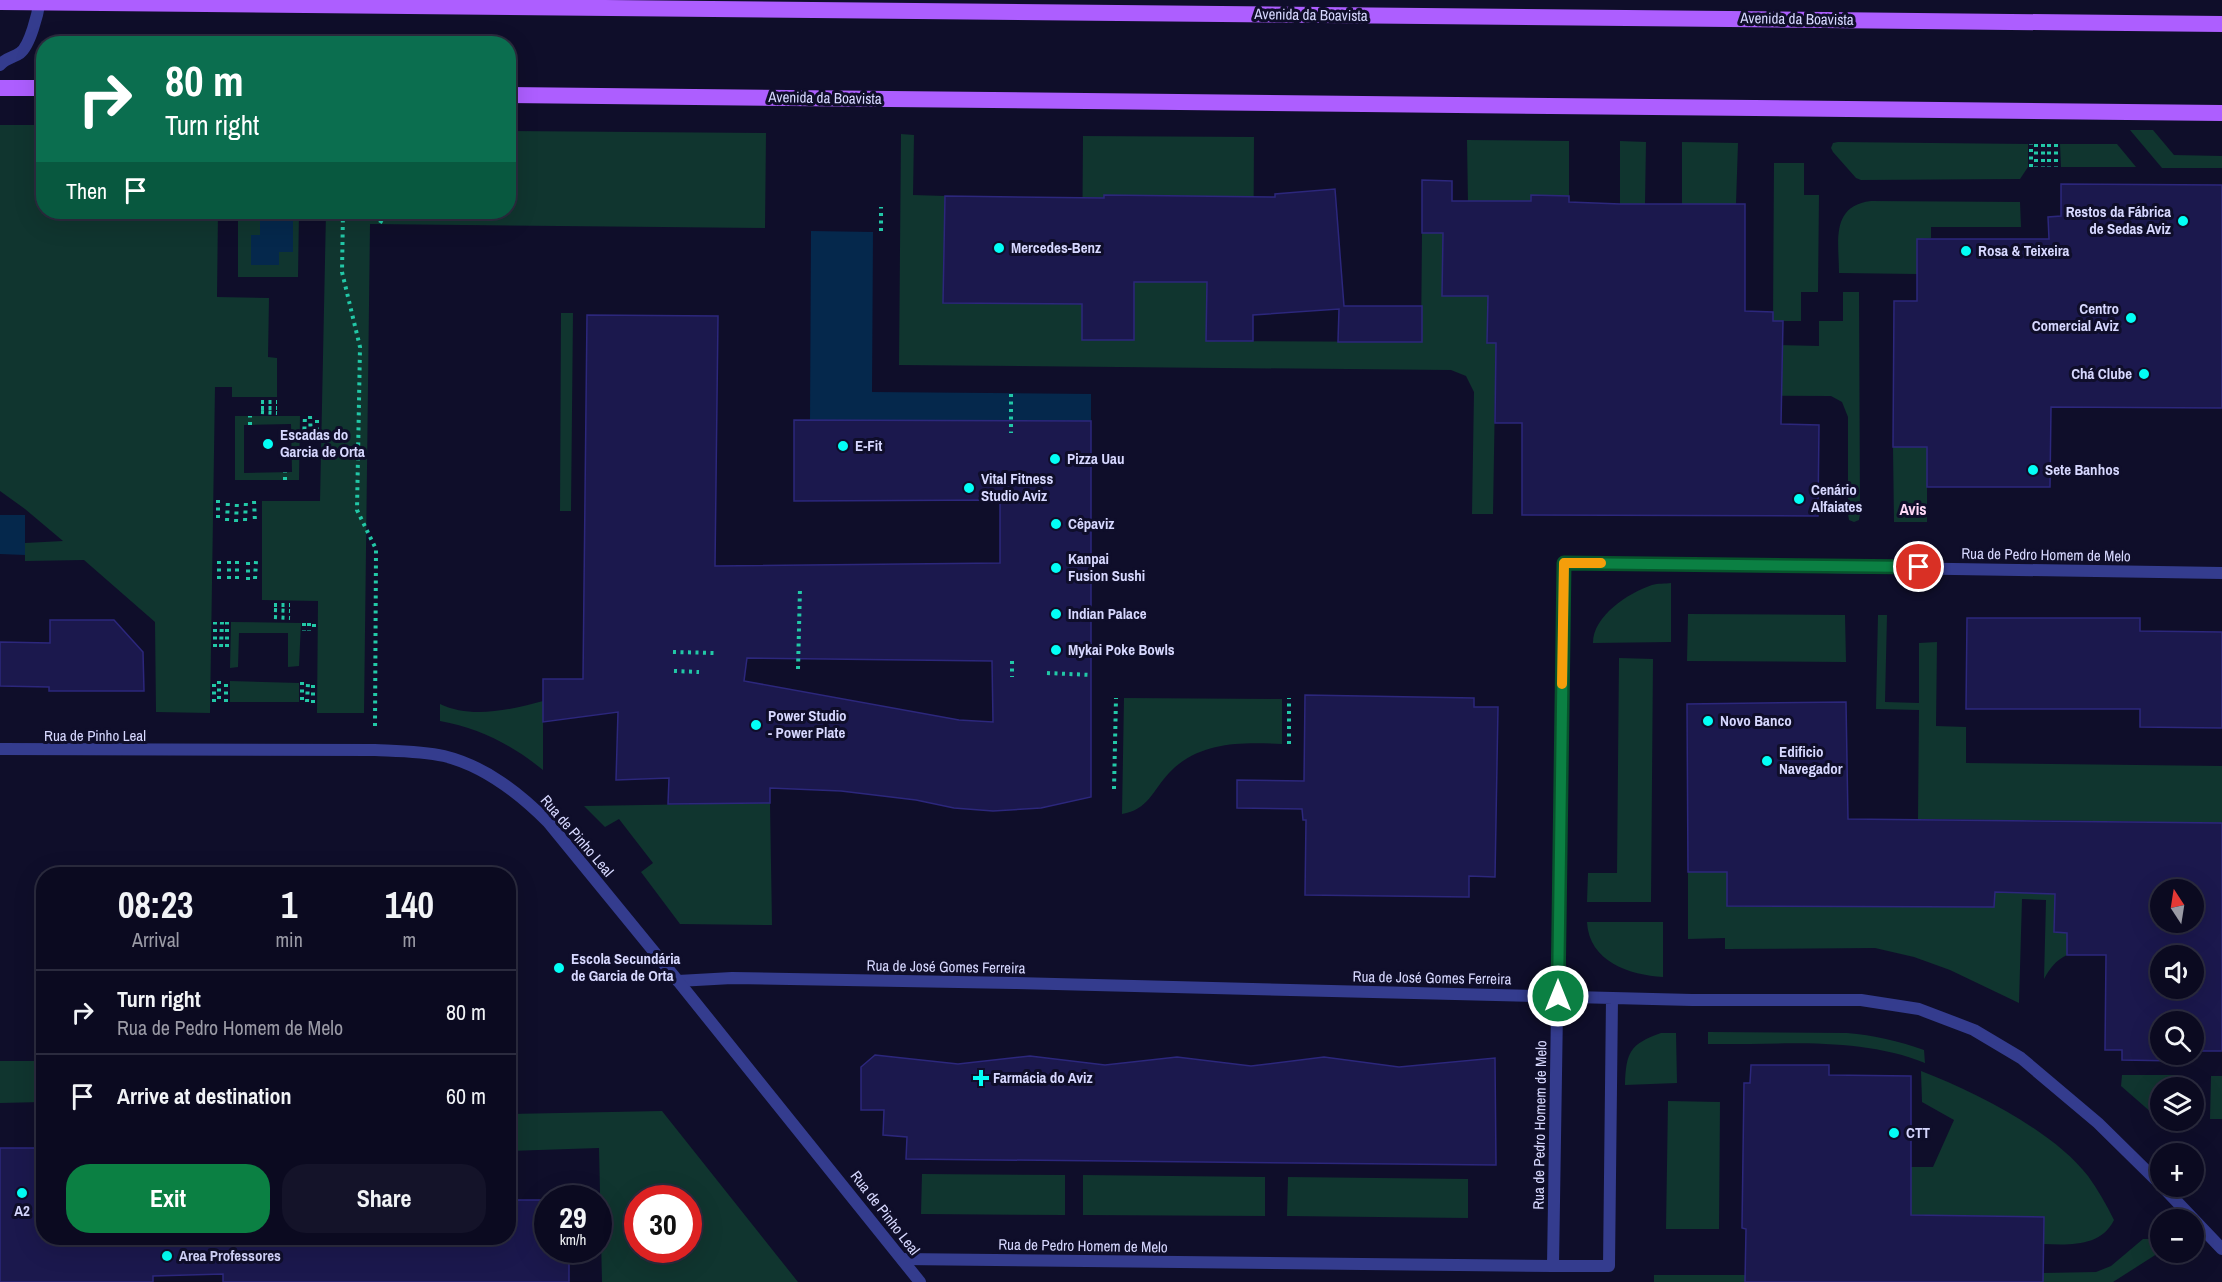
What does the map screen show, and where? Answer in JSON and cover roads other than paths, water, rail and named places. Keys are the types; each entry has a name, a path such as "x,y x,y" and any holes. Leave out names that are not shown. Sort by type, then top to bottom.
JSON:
{"main road":[{"name":"Avenida da Boavista","path":"0,2 329,3 2222,24"},
{"path":"0,88 36,88"},
{"name":"Avenida da Boavista","path":"516,95 2222,113"}],"street":[{"path":"0,65 2,61 21,53 28,42 40,1"},
{"name":"Rua de Pedro Homem de Melo","path":"1552,1266 1564,563 2222,573"},
{"name":"Rua de Pinho Leal","path":"0,749 375,750 443,756 470,765 524,798 548,822 920,1282"},
{"name":"Rua de José Gomes Ferreira","path":"678,981 732,978 1612,998 1861,1000 1919,1009 1974,1030 2021,1058 2098,1123 2150,1174"},
{"name":"Rua de Pedro Homem de Melo","path":"902,1259 1609,1266 1612,998"},
{"name":"Rua de José Gomes Ferreira","path":"2172,1197 2222,1249"}],"water":[{"path":"260,219 293,219 293,252 279,252 279,265 251,265 251,235 260,235"},
{"path":"811,231 873,232 872,392 1091,394 1091,421 810,420"},
{"path":"0,515 25,515 25,555 0,554"}],"place":[{"name":"Restos da Fábrica de Sedas Aviz","path":"2183,221"},
{"name":"Mercedes-Benz","path":"999,248"},
{"name":"Rosa & Teixeira","path":"1966,251"},
{"name":"Centro Comercial Aviz","path":"2131,318"},
{"name":"Chá Clube","path":"2144,374"},
{"name":"Escadas do Garcia de Orta","path":"268,444"},
{"name":"E-Fit","path":"843,446"},
{"name":"Pizza Uau","path":"1055,459"},
{"name":"Sete Banhos","path":"2033,470"},
{"name":"Vital Fitness Studio Aviz","path":"969,488"},
{"name":"Cenário Alfaiates","path":"1799,499"},
{"name":"Cêpaviz","path":"1056,524"},
{"name":"Kanpai Fusion Sushi","path":"1056,568"},
{"name":"Indian Palace","path":"1056,614"},
{"name":"Mykai Poke Bowls","path":"1056,650"},
{"name":"Novo Banco","path":"1708,721"},
{"name":"Power Studio - Power Plate","path":"756,725"},
{"name":"Edificio Navegador","path":"1767,761"},
{"name":"Escola Secundária de Garcia de Orta","path":"559,968"},
{"name":"Farmácia do Aviz","path":"981,1078"},
{"name":"CTT","path":"1894,1133"},
{"name":"A2","path":"22,1193"},
{"name":"Area Professores","path":"167,1256"}],"district":[{"name":"Avis","path":"1913,509"}]}
